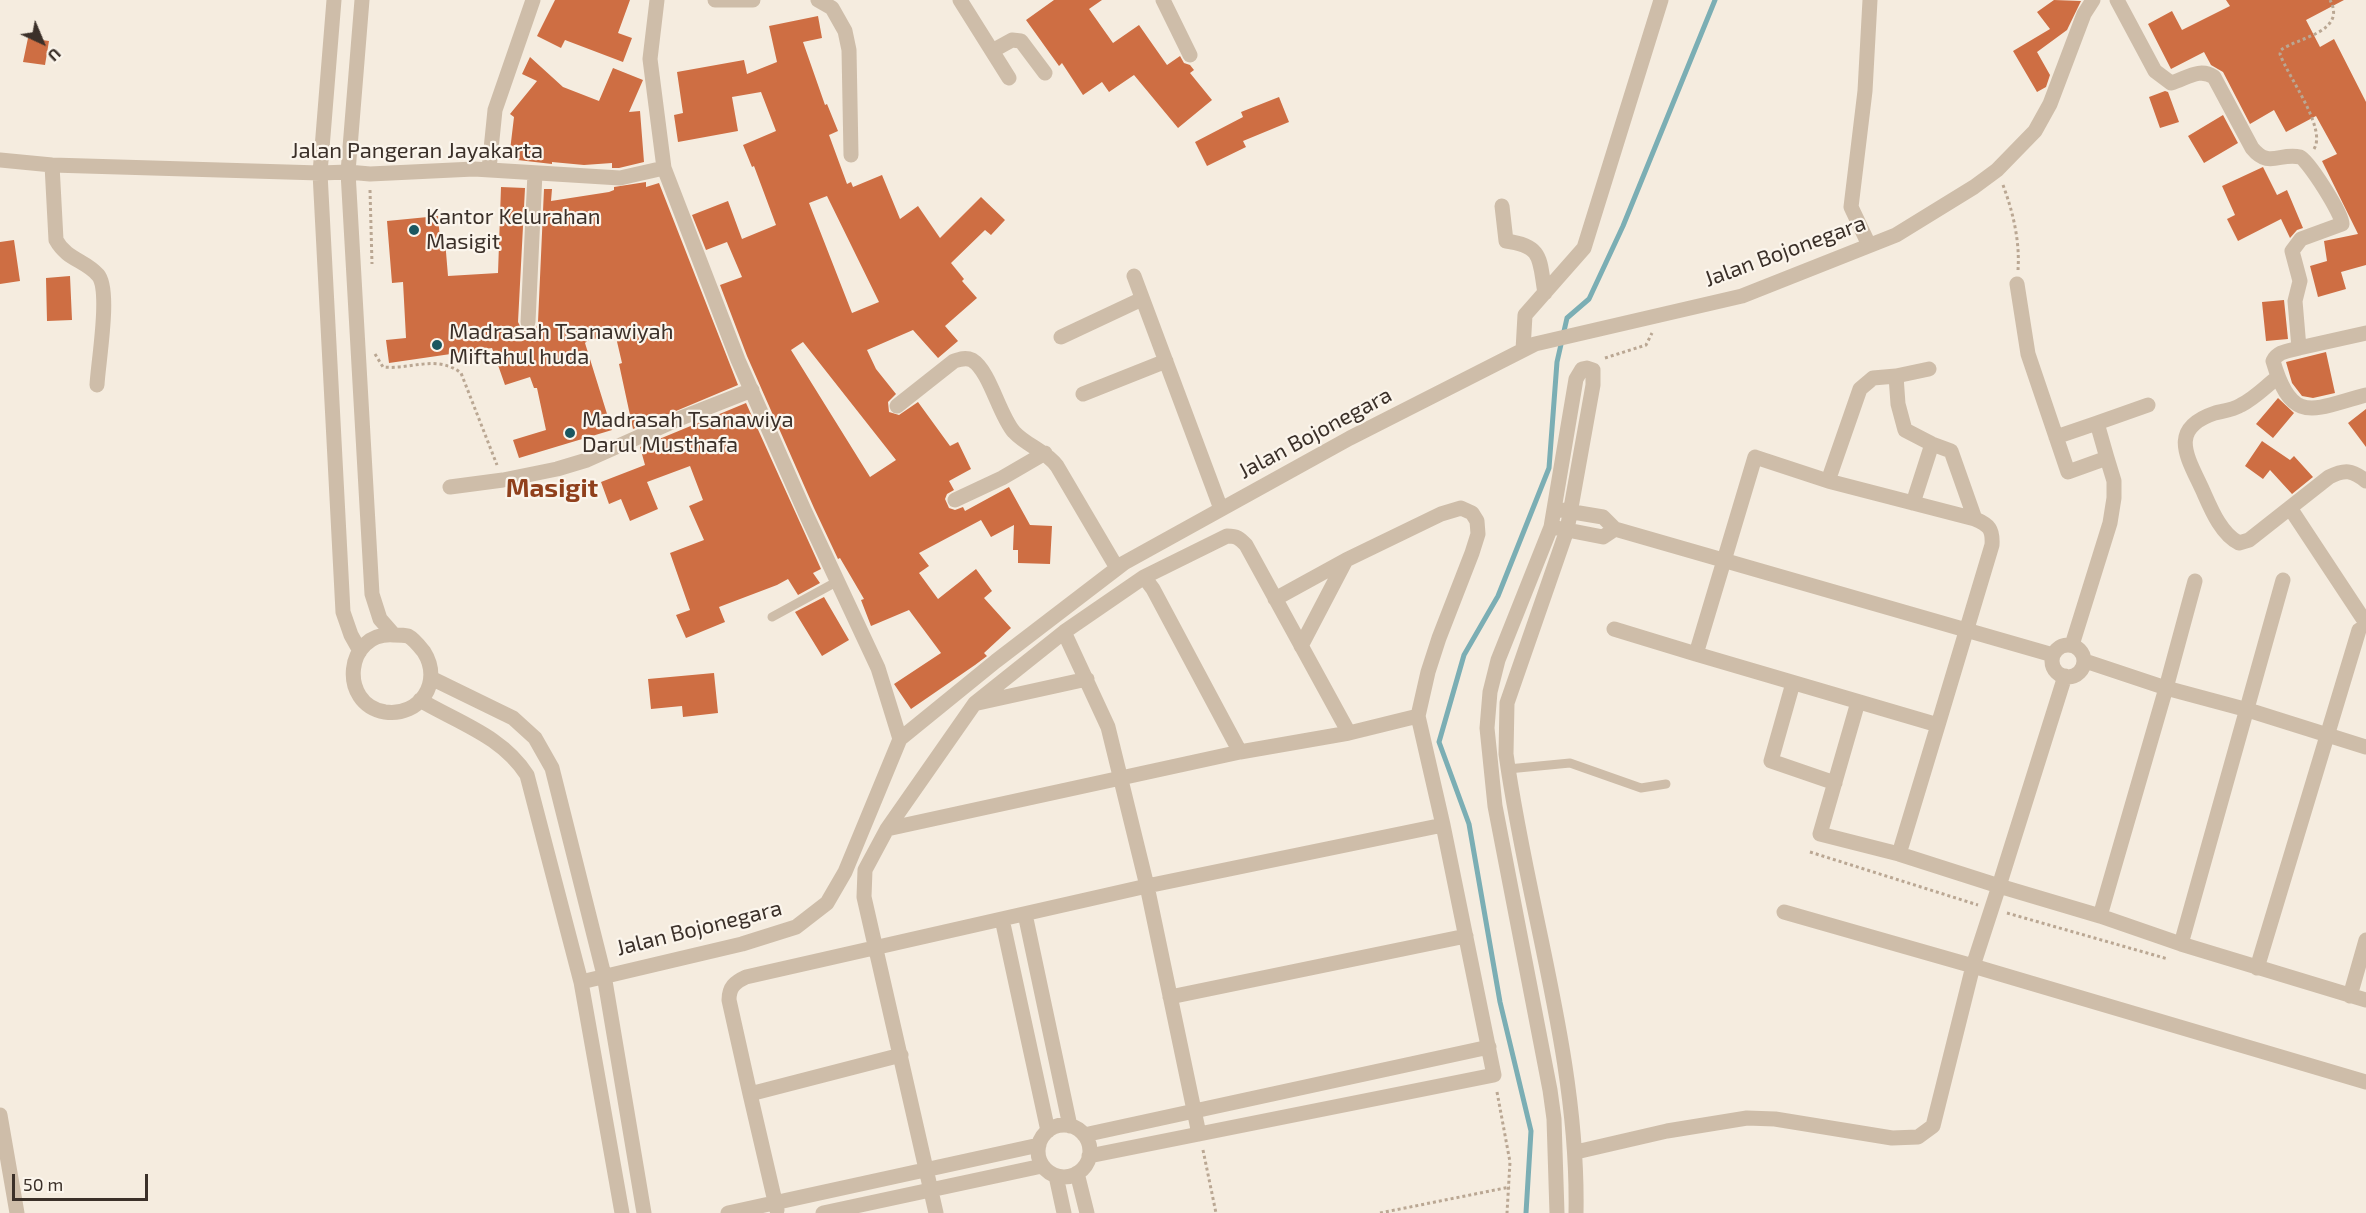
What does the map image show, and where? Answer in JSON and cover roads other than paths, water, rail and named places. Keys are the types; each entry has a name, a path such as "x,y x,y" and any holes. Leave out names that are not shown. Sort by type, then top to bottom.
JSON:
{"street":[{"path":"334,0 320,173 343,612 351,635 360,651"},
{"path":"362,0 348,172 372,594 381,619 394,635"},
{"path":"489,170 495,110 532,0"},
{"path":"657,0 650,59 664,168 752,390 805,512 878,668 900,739"},
{"path":"715,0 753,0"},
{"path":"818,0 832,8 845,31 849,50 851,155"},
{"path":"960,0 1009,78"},
{"path":"1163,0 1190,55"},
{"path":"1529,347 1525,315 1584,248 1661,0"},
{"path":"1869,245 1851,207 1865,92 1870,0"},
{"name":"Jalan Bojonegara","path":"581,982 753,940 796,927 827,903 845,872 900,739 996,661 1117,568 1350,438 1529,347 1742,296 1896,235 1974,187 1997,170 2029,138 2043,117 2084,14 2093,0"},
{"path":"2117,0 2155,71 2162,78 2170,83 2203,72 2214,76 2252,148 2259,156 2269,160 2300,157 2307,162 2342,219 2342,224 2336,227 2312,233 2301,239 2292,251 2300,281 2295,301 2300,348"},
{"path":"992,51 1012,40 1022,41 1045,73"},
{"name":"Jalan Pangeran Jayakarta","path":"0,160 52,165 320,173 370,174 489,170 620,178 664,168"},
{"path":"52,165 56,240 61,250 96,272 103,285 104,302 97,385"},
{"path":"528,322 535,173"},
{"path":"1502,206 1506,241 1524,243 1538,255 1545,293"},
{"path":"1134,276 1221,509"},
{"path":"2017,285 2028,354 2068,471 2107,458"},
{"path":"1061,337 1142,299"},
{"path":"2366,333 2276,355 2273,361 2278,377 2292,402 2301,408 2333,404 2366,395"},
{"path":"897,406 954,361 963,358 971,360 983,373 1011,428 1024,440 1045,453 1057,466 1117,568"},
{"path":"1083,394 1166,361"},
{"path":"1557,1213 1550,1090 1495,806 1487,728 1491,692 1498,660 1551,527 1576,379 1582,369 1587,368 1593,370 1593,385 1567,530 1507,704 1508,769 1570,1091 1577,1168 1576,1213"},
{"path":"1828,481 1860,388 1873,378 1929,369"},
{"path":"1896,376 1898,404 1905,430 1951,451 1975,519"},
{"path":"2278,377 2240,406 2213,414 2197,422 2188,429 2184,439 2186,453 2207,499 2229,538 2239,543 2249,540 2329,477 2341,471 2351,471 2366,481"},
{"path":"450,487 503,480 557,469 599,456 681,418 752,390"},
{"path":"2056,437 2148,405"},
{"path":"2072,645 2110,523 2114,498 2114,482 2097,423"},
{"path":"1913,503 1932,444"},
{"path":"955,500 1002,478 1045,453"},
{"path":"1696,654 1755,457 1828,481 1975,519 1989,525 1993,533 1992,545 1899,854"},
{"path":"1089,1156 1494,1075 1443,825 1418,716 1439,638 1478,534 1477,521 1472,513 1461,508 1451,511 1346,560 1275,599"},
{"path":"1555,508 1603,518 1615,529 2053,655"},
{"path":"2257,968 2363,626 2290,508"},
{"path":"1551,527 1603,537 1615,529"},
{"path":"936,1213 928,1168 864,897 865,870 887,829 975,704 1064,632 1144,577 1227,536 1236,536 1246,544 1349,733"},
{"path":"1301,646 1346,560"},
{"path":"1144,577 1153,589 1240,752"},
{"path":"2181,944 2283,580"},
{"path":"2100,916 2195,581"},
{"path":"1614,629 1938,725"},
{"path":"1064,632 1108,727 1147,886 1199,1134"},
{"path":"383,634 408,636 419,646 431,663 431,678 427,691 415,705 403,711 386,712 376,709 361,697 352,681 352,667 360,651 370,639 383,634"},
{"path":"2072,645 2081,651 2085,661 2081,672 2071,677 2060,675 2053,666 2053,655 2061,647 2072,645"},
{"path":"2085,661 2166,688 2248,710 2366,747"},
{"path":"1576,1152 1668,1131 1747,1118 1775,1119 1892,1138 1918,1137 1933,1126 1990,908 2065,676"},
{"path":"431,678 513,718 535,738 552,768 604,975 644,1213"},
{"path":"975,704 1087,679"},
{"path":"1793,683 1771,761 1835,783"},
{"path":"420,700 490,737 516,757 527,775 581,982 622,1213"},
{"path":"1858,702 1819,833 1899,854 2100,916 2257,968 2366,1000"},
{"path":"887,829 1240,752 1349,733 1418,716"},
{"path":"1487,728 1507,729"},
{"path":"777,1208 729,1000 729,991 736,982 746,977 1147,886 1443,825"},
{"path":"1784,912 2366,1082"},
{"path":"1025,914 1070,1126"},
{"path":"1002,919 1048,1131"},
{"path":"1170,997 1466,936"},
{"path":"2350,996 2366,940"},
{"path":"1084,1135 1489,1047"},
{"path":"750,1094 901,1054"},
{"path":"0,1115 17,1213"},
{"path":"1060,1126 1070,1126 1084,1135 1090,1147 1089,1156 1086,1164 1077,1173 1065,1177 1056,1176 1042,1166 1039,1158 1039,1145 1048,1131 1060,1126"},
{"path":"728,1213 777,1208 928,1168 1039,1145"},
{"path":"823,1213 1042,1166"},
{"path":"1556,1169 1577,1168"},
{"path":"1077,1173 1087,1213"},
{"path":"1056,1176 1064,1213"}],"lane":[{"path":"772,617 838,581"},
{"path":"1508,769 1570,763 1641,788 1666,784"}],"waterway":[{"path":"1526,1213 1531,1131 1500,1002 1469,824 1439,742 1464,655 1498,596 1549,468 1557,362 1567,318 1589,299 1623,226 1715,0"}],"place":[{"name":"Kantor Kelurahan Masigit","path":"414,230"},
{"name":"Madrasah Tsanawiyah Miftahul huda","path":"437,345"},
{"name":"Madrasah Tsanawiya Darul Musthafa","path":"570,433"}],"district":[{"name":"Masigit","path":"552,488"}]}
